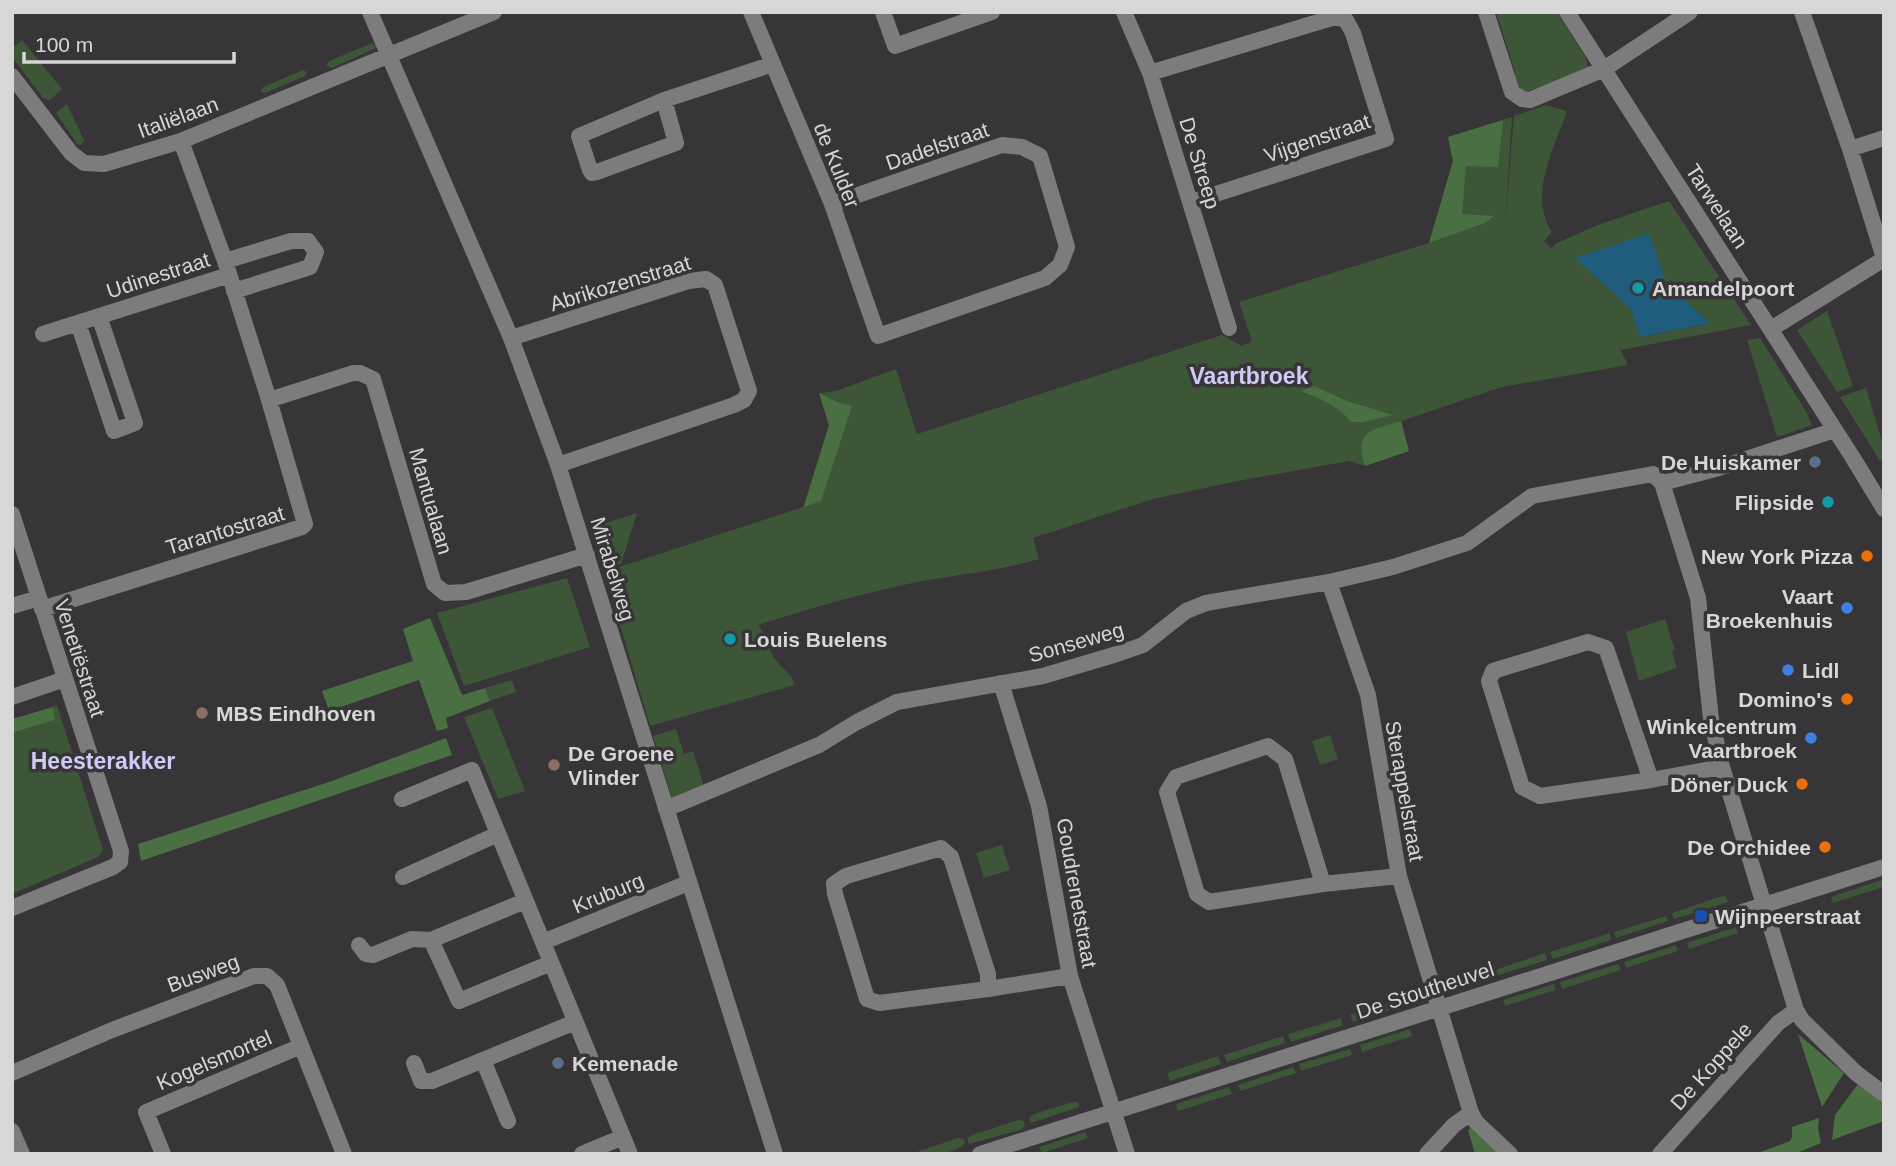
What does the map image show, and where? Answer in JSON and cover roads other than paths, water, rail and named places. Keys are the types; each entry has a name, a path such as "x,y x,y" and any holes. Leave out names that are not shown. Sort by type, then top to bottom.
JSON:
{"street":[{"name":"Mirabelweg","path":"370,12 511,338 558,465 775,1154"},
{"path":"388,55 494,12"},
{"name":"de Kulder","path":"751,12 832,204 878,336"},
{"path":"883,12 895,46 992,12"},
{"name":"De Streep","path":"1124,12 1150,73 1229,328"},
{"path":"1486,12 1509,86 1516,96 1522,99 1537,99 1604,69 1690,12"},
{"name":"Tarwelaan","path":"1567,12 1884,509"},
{"path":"1771,329 1884,259 1850,149 1802,12"},
{"name":"Vijgenstraat","path":"1150,73 1335,18 1346,20 1353,33 1386,138 1191,202"},
{"name":"Italiëlaan","path":"12,76 18,93 71,153 84,163 104,164 181,141 388,55"},
{"path":"664,100 676,144 592,173 579,136 664,100 773,64"},
{"path":"1850,149 1884,138"},
{"name":"Tarantostraat","path":"41,603 304,526 306,520 227,268 181,141"},
{"name":"Dadelstraat","path":"832,204 1002,145 1022,147 1040,156 1068,247 1060,265 1045,278 878,336"},
{"path":"227,268 291,241 308,241 316,252 310,267 234,291"},
{"name":"Udinestraat","path":"43,334 227,268"},
{"name":"Abrikozenstraat","path":"511,338 689,281 706,279 715,285 749,391 744,400 558,465"},
{"name":"Udinestraat","path":"78,323 114,431 135,424 99,316"},
{"name":"Mantualaan","path":"270,400 353,373 373,379 434,584 445,593 466,592 586,555"},
{"name":"Sonseweg","path":"666,809 818,746 897,702 1043,676 1143,645 1186,611 1206,603 1329,582 1393,567 1467,543 1532,496 1719,468 1835,430"},
{"path":"1657,478 1698,598 1712,719 1722,767 1796,1010 1802,1020 1856,1073 1884,1094"},
{"name":"Venetiëstraat","path":"12,514 121,851 120,862 113,867 12,908"},
{"name":"Sterappelstraat","path":"1329,582 1368,695 1390,838 1439,1007"},
{"path":"12,606 41,603"},
{"path":"1651,780 1606,648 1588,642 1493,671 1489,681 1522,787 1540,796 1651,780 1722,767"},
{"path":"12,697 65,679"},
{"name":"Goudrenetstraat","path":"1001,683 1040,806 1070,976 1113,1111"},
{"path":"1323,884 1285,759 1268,746 1176,777 1167,792 1198,894 1209,902 1323,884 1399,876"},
{"path":"402,799 471,770 630,1154"},
{"path":"403,877 498,834"},
{"path":"988,989 988,974 951,858 946,851 941,848 846,876 834,884 867,999 879,1003 988,989 1070,976"},
{"name":"De Stoutheuvel","path":"980,1154 1884,867"},
{"name":"Kruburg","path":"543,942 688,883"},
{"path":"359,945 366,954 373,955 412,939 431,940 525,901"},
{"path":"431,940 459,1001 551,963"},
{"name":"Busweg","path":"12,1073 112,1030 267,975 277,985 344,1154"},
{"path":"1439,1007 1471,1112 1476,1122 1510,1154"},
{"name":"De Koppele","path":"1660,1154 1778,1023 1796,1010"},
{"path":"414,1063 422,1081 432,1081 575,1022"},
{"name":"Kogelsmortel","path":"163,1154 146,1112 301,1045"},
{"path":"483,1060 508,1121"},
{"path":"1113,1111 1127,1154"},
{"path":"1427,1154 1454,1125 1471,1112"},
{"path":"12,1131 22,1154"},
{"path":"582,1154 623,1137"}],"water":[{"path":"1649,233 1666,283 1710,323 1640,337 1630,308 1575,258"}],"place":[{"name":"Amandelpoort","path":"1638,288"},
{"name":"De Huiskamer","path":"1815,462"},
{"name":"Flipside","path":"1828,502"},
{"name":"New York Pizza","path":"1867,556"},
{"name":"Vaart Broekenhuis","path":"1847,608"},
{"name":"Louis Buelens","path":"730,639"},
{"name":"Lidl","path":"1788,670"},
{"name":"Domino's","path":"1847,699"},
{"name":"MBS Eindhoven","path":"202,713"},
{"name":"Winkelcentrum Vaartbroek","path":"1811,738"},
{"name":"De Groene Vlinder","path":"554,765"},
{"name":"Döner Duck","path":"1802,784"},
{"name":"De Orchidee","path":"1825,847"},
{"name":"Wijnpeerstraat","path":"1701,916"},
{"name":"Kemenade","path":"558,1063"}],"district":[{"name":"Vaartbroek","path":"1249,376"},
{"name":"Heesterakker","path":"103,761"}]}
